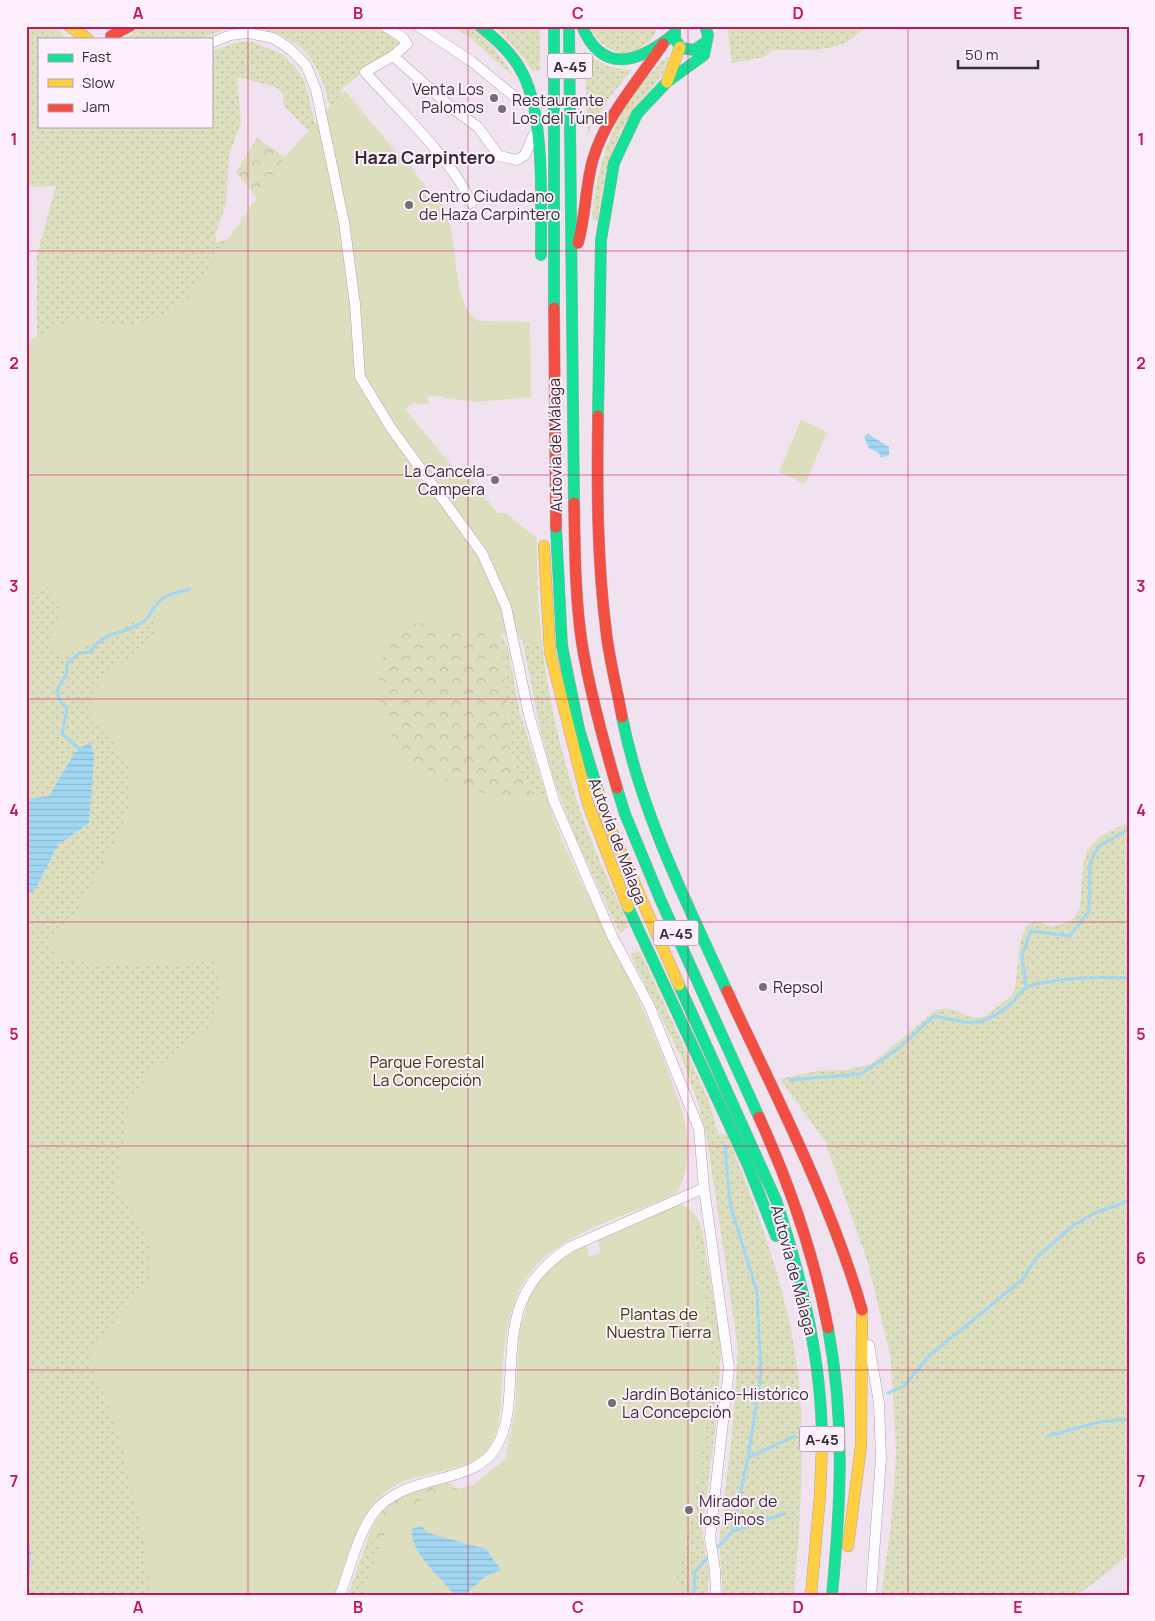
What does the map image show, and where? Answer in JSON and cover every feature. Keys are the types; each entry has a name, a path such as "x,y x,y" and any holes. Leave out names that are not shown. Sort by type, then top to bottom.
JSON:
{"main road":[{"path":"69,26 85,34"},
{"path":"110,36 130,26"},
{"path":"480,26 498,42 522,71 536,108 541,263"},
{"name":"Autovía de Málaga","path":"554,26 554,434 557,565 562,646 579,729 606,818 644,909 757,1154 790,1242 802,1285 819,1376 822,1435 820,1513 811,1595"},
{"name":"Autovía de Málaga","path":"570,26 575,556 582,643 598,723 626,814 661,901 772,1146 805,1233 815,1269 836,1373 840,1434 840,1515 834,1595"},
{"path":"582,26 589,43 599,53 613,59 634,59 663,44"},
{"path":"705,26 708,35 704,55 698,62 668,82 637,114 614,164 600,240 597,502 600,575 609,650 626,737 646,803 664,850 823,1201 852,1276 862,1310 863,1400 856,1500 844,1564 834,1595"},
{"path":"573,258 584,224 586,189 594,159 603,136 628,92 676,29"},
{"path":"668,82 680,47 676,29"},
{"path":"680,47 691,51 699,50 706,42"},
{"path":"544,530 550,652 588,804 628,906 747,1163 780,1246 802,1285"}],"street":[{"path":"385,26 403,38 407,44 393,56 365,72 434,148 467,193 471,203"},
{"path":"418,26 471,61 521,102 536,108"},
{"path":"212,43 230,35 248,33 273,38 289,48 306,65 316,90 344,222 354,304 360,377 391,428 482,554 506,607 529,715 554,800 612,936 649,1005 682,1084 698,1129 704,1188 729,1368 710,1538 715,1570 716,1595"},
{"path":"393,56 452,108 478,127 499,156 517,160 525,155 533,136 538,133"},
{"path":"340,1595 373,1513 392,1495 410,1486 468,1472 490,1456 498,1445 509,1406 514,1338 519,1306 537,1273 550,1260 570,1247 704,1188"},
{"path":"862,1310 876,1384 880,1419 881,1458 871,1595"}],"green space":[{"path":"26,26 56,26 65,38 38,38 38,128 212,128 212,52 234,43 250,41 282,54 296,68 305,82 341,245 334,233 309,131 283,105 283,93 276,87 237,77 241,123 229,155 226,204 215,235 217,242 228,239 257,198 173,327 59,330 37,337 37,255 56,186 26,187"},
{"path":"141,26 234,26 203,38 126,38"},
{"path":"252,26 377,26 400,43 399,49 366,69 340,91 342,94 330,108 320,76 306,53 284,37"},
{"path":"450,26 468,26 476,30 495,49 514,77 468,36"},
{"path":"495,26 540,26 540,71 532,71 520,53"},
{"path":"588,26 658,26 653,37 643,46 637,50 624,53 604,45"},
{"path":"727,26 866,26 856,36 834,47 810,50 772,50 764,57 732,63"},
{"path":"584,50 606,65 632,70 610,97 588,134"},
{"path":"666,57 669,58 662,76 642,99 622,129 610,157 601,195 598,222 592,220 596,186 611,136 636,91"},
{"name":"Parque Forestal La Concepción","path":"345,91 403,160 405,158 437,203 442,203 451,229 460,292 470,313 478,321 530,322 531,397 475,402 431,395 427,397 429,404 413,403 405,409 450,464 480,487 480,491 497,513 506,513 537,539 536,584 542,645 501,634 410,622 387,649 380,664 380,696 384,715 390,732 398,746 409,758 437,777 479,793 545,796 574,866 656,1038 684,1117 688,1139 687,1164 683,1180 676,1194 594,1227 574,1238 555,1249 526,1278 515,1301 508,1326 503,1365 500,1417 491,1445 476,1460 407,1480 383,1494 363,1519 350,1549 335,1595 151,1595 141,1524 130,1485 124,1448 92,1366 92,1353 95,1342 151,1282 151,1248 137,1220 116,1187 130,1098 152,1071 212,1025 221,990 215,960 176,965 116,965 57,959 48,940 79,908 112,848 129,808 129,768 115,744 92,722 92,695 109,671 146,647 159,623 150,613 79,650 56,657 48,643 61,611 49,587 26,595 26,343 41,334 68,323 81,321 118,325 138,324 158,317 184,301 191,294 285,157"},
{"path":"257,138 285,157 302,138 330,245 501,634 513,761 539,805 561,883 428,771 406,758 358,693 177,334 249,231 257,198 236,172"},
{"path":"370,379 475,402 431,395 427,397 429,404 413,403 405,409 450,464 480,487 480,491 497,513 506,513 537,539 539,613 548,686 555,722 564,758 587,829 629,926 620,934 575,836 555,783 541,732 522,639"},
{"path":"26,415 358,693 406,758 428,771 240,1595 31,1595 29,1585 31,1553 26,1525 26,896 36,888 58,845 89,823 75,752 49,796 26,799"},
{"path":"801,420 827,432 805,484 779,472"},
{"path":"501,634 508,648 520,713 560,839 624,971 539,805 513,761"},
{"path":"1129,822 1129,1555 1078,1595 881,1595 891,1526 896,1454 891,1358 868,1263 825,1141 780,1079 816,1071 846,1070 871,1064 936,1010 953,1010 976,1018 987,1015 1012,995 1015,986 1020,945 1023,933 1029,924 1038,922 1050,927 1072,921 1080,908 1083,865 1087,850 1100,836"},
{"path":"640,951 707,1096 719,1135 727,1134 765,1235 785,1304 798,1374 802,1433 798,1549 794,1595 723,1595 719,1542 732,1436 738,1349 707,1138 697,1100 682,1059 630,954"},
{"name":"Jardín Botánico-Histórico La Concepción","path":"679,1204 693,1212 701,1225 693,1221 713,1366 694,1511 677,1574 678,1595 363,1595 390,1518 425,1498 473,1485 505,1459 515,1411 519,1334 529,1298 542,1276 562,1256 587,1245 589,1257 600,1253 598,1240"},
{"path":"693,1220 701,1225 721,1345 718,1408 702,1531 709,1573 707,1595 678,1595 677,1574 694,1511 713,1366"},
{"path":"446,1482 458,1489 425,1498 385,1547 375,1545 370,1533 383,1511 391,1504 411,1493"},
{"path":"370,1533 375,1545 385,1547 363,1595 348,1595"}],"water":[{"path":"868,434 889,447 889,455 881,458 879,453 869,448 864,437"},
{"path":"90,742 94,756 89,823 58,845 36,888 26,896 26,799 49,796 75,752"},
{"path":"26,1525 31,1553 29,1585 31,1595 26,1595"},
{"path":"421,1526 428,1533 486,1549 501,1570 486,1576 464,1595 454,1595 427,1564 416,1547 412,1529"}],"waterway":[{"path":"80,751 62,734 67,709 60,700 57,691 67,672 67,664 79,653 90,652 109,635 128,630 143,622 166,596 190,589"},
{"path":"1026,987 1022,955 1031,931 1070,936 1089,911 1090,863 1099,846 1129,829"},
{"path":"790,1080 861,1074 899,1048 934,1016 968,1022 984,1020 1002,1011 1029,986 1079,978 1129,978"},
{"path":"715,1550 732,1532 748,1458 761,1374 757,1292 730,1204 725,1146"},
{"path":"888,1393 904,1386 930,1355 1022,1280 1037,1257 1074,1225 1097,1212 1129,1201"},
{"path":"1048,1436 1099,1422 1129,1419"},
{"path":"748,1458 795,1436"},
{"path":"732,1532 785,1513"},
{"path":"694,1595 695,1572 709,1556"}],"traffic: fast":[{"path":"480,26 514,60 523,74 530,92 535,113 540,162 541,255"},
{"path":"554,26 554,308"},
{"path":"569,26 574,503"},
{"path":"582,26 591,42 601,53 612,58 636,57 661,44 674,34"},
{"path":"675,26 675,39 681,48 694,50 706,42"},
{"path":"598,416 601,240 614,163 637,114 667,82 704,55 708,35 705,26"},
{"path":"556,527 562,646 579,729 598,791"},
{"path":"622,717 630,753 653,823 681,891 727,991"},
{"path":"617,788 625,814 661,901 759,1117"},
{"path":"628,907 747,1163 776,1236"},
{"path":"679,985 776,1200 809,1320 818,1382 822,1444"},
{"path":"828,1328 837,1395 840,1461 838,1527 832,1595"}],"traffic: slow":[{"path":"69,26 87,38"},
{"path":"667,82 680,47"},
{"path":"544,546 550,652 588,804 628,907"},
{"path":"598,791 606,818 679,985"},
{"path":"848,1546 861,1446 862,1310"},
{"path":"811,1595 820,1495 822,1444"}],"traffic: jam":[{"path":"111,36 130,26"},
{"path":"578,243 583,222 590,169 599,143 614,113 663,44"},
{"path":"554,308 556,527"},
{"path":"598,416 599,550 603,603 607,641 622,717"},
{"path":"574,503 577,592 582,644 597,716 617,788"},
{"path":"727,991 818,1188 849,1269 862,1310"},
{"path":"759,1117 781,1168 800,1221 816,1274 828,1328"}],"place":[{"name":"Venta Los Palomos","path":"494,98"},
{"name":"Restaurante Los del Túnel","path":"502,109"},
{"name":"Centro Ciudadano de Haza Carpintero","path":"409,205"},
{"name":"La Cancela Campera","path":"495,480"},
{"name":"Repsol","path":"763,987"},
{"name":"Jardín Botánico-Histórico La Concepción","path":"612,1403"},
{"name":"Mirador de los Pinos","path":"689,1510"}],"district":[{"name":"Haza Carpintero","path":"425,157"}],"park label":[{"name":"Plantas de Nuestra Tierra","path":"659,1323"}]}
